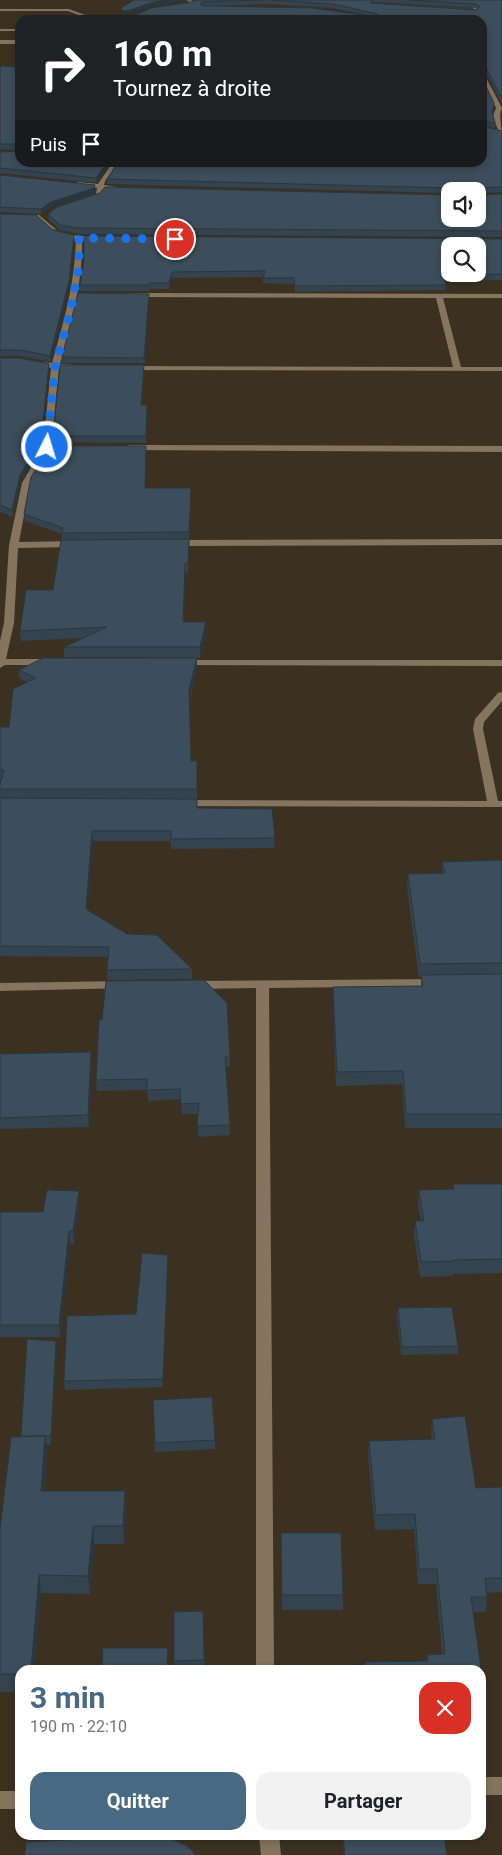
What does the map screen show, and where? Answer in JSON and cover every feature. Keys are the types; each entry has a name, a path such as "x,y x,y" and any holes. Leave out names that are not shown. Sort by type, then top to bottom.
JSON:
{"street":[{"path":"184,5 202,0"},
{"path":"472,1 476,15"},
{"path":"191,2 204,8 210,15"},
{"path":"0,10 69,7 84,15"},
{"path":"204,8 212,8"},
{"path":"136,15 148,11"},
{"path":"468,11 476,11"},
{"path":"0,30 15,30"},
{"path":"0,42 15,42"},
{"path":"487,80 500,103 496,116 502,133 487,130"},
{"path":"91,199 98,196 101,192 102,182 113,167"},
{"path":"68,183 125,189"},
{"path":"0,216 31,215 46,217 57,233 79,238 108,238"},
{"path":"60,662 0,664 14,545 26,483 47,447 55,367 79,267 79,238"},
{"path":"73,295 83,295"},
{"path":"122,295 502,296"},
{"path":"439,295 457,368"},
{"path":"0,360 21,360 55,367 82,367"},
{"path":"118,368 502,369"},
{"path":"47,447 57,447"},
{"path":"116,448 502,449"},
{"path":"163,543 502,542"},
{"path":"14,545 84,544"},
{"path":"168,663 502,663"},
{"path":"168,803 498,804 478,729 479,722 502,695"},
{"path":"175,985 452,983"},
{"path":"262,984 265,1665"},
{"path":"0,987 136,985"},
{"path":"486,1786 502,1786"},
{"path":"0,1800 15,1800"},
{"path":"270,1840 271,1855"}],"building":[{"path":"134,0 165,0 122,11 121,8"},
{"path":"196,0 263,0 202,2 200,4 202,6 312,8 363,15 136,15 151,8"},
{"path":"271,0 372,0 370,3 476,10 480,7 476,4 410,0 502,0 502,98 487,70 487,15 378,15 333,4"},
{"path":"0,66 15,67 15,144 0,144"},
{"path":"487,88 494,103 492,112 495,123 487,122"},
{"path":"487,127 502,131 502,187 486,188 486,182 441,182 441,188 107,179 115,167 487,167"},
{"path":"15,151 15,167 104,167 96,178 0,168 0,152"},
{"path":"0,175 95,185 94,188 51,202 41,209 0,207"},
{"path":"105,187 441,195 441,227 486,227 486,195 502,194 502,231 79,228 60,225 48,214 57,207 100,193"},
{"path":"0,214 36,215 53,230 74,235 69,281 50,356 21,350 0,350"},
{"path":"84,236 441,239 441,282 445,282 446,285 295,286 294,278 263,278 265,271 172,272 169,283 150,283 150,285 80,285 84,261"},
{"path":"486,239 502,239 502,274 486,274"},
{"path":"78,293 149,294 144,358 62,357"},
{"path":"0,358 20,358 49,364 41,440 20,475 12,510 0,505"},
{"path":"60,365 144,365 141,405 147,405 146,436 53,436"},
{"path":"51,446 146,446 145,488 191,488 189,532 62,533 63,528 24,514 31,477"},
{"path":"189,539 188,563 185,563 183,622 206,622 200,647 64,647 107,627 20,631 26,590 53,590 61,540"},
{"path":"43,658 197,658 189,690 191,761 197,761 197,789 0,789 4,770 0,770 0,727 9,727 13,689 36,678 19,670"},
{"path":"0,798 197,799 197,808 272,809 275,838 171,839 171,831 92,831 86,909 127,934 157,935 192,969 107,970 109,947 0,946"},
{"path":"502,860 502,963 420,964 408,874 445,873 442,862"},
{"path":"502,974 502,1114 406,1114 403,1071 337,1072 333,987 423,986 421,975"},
{"path":"204,980 227,1003 230,1057 225,1057 230,1125 197,1126 199,1103 181,1104 180,1089 147,1090 147,1079 96,1080 99,1020 102,1020 106,981"},
{"path":"91,1052 88,1115 0,1118 0,1054"},
{"path":"453,1184 502,1184 502,1259 421,1262 415,1221 424,1221 419,1190 454,1189"},
{"path":"47,1190 79,1191 73,1231 69,1231 59,1325 0,1325 0,1212 43,1212"},
{"path":"142,1253 168,1255 163,1379 64,1381 67,1316 136,1314"},
{"path":"452,1307 458,1346 402,1347 398,1308"},
{"path":"27,1339 56,1341 51,1436 21,1436"},
{"path":"212,1397 215,1440 155,1443 153,1400"},
{"path":"465,1416 476,1488 502,1487 502,1578 485,1578 487,1597 471,1597 481,1665 365,1665 365,1662 428,1661 427,1655 445,1654 437,1569 419,1569 415,1514 376,1515 369,1441 435,1439 432,1419"},
{"path":"45,1436 41,1491 125,1491 123,1526 93,1526 88,1576 39,1575 31,1665 15,1665 15,1674 0,1674 0,1529 11,1437"},
{"path":"281,1533 341,1533 343,1595 282,1595"},
{"path":"203,1611 204,1660 174,1661 174,1612"},
{"path":"103,1648 168,1648 167,1665 102,1665"},
{"path":"174,1840 187,1846 196,1855 25,1855 26,1842"},
{"path":"344,1840 445,1840 447,1855 345,1855"}],"route":[{"path":"47,447 55,367 71,309 79,267 79,238 175,239"}]}
